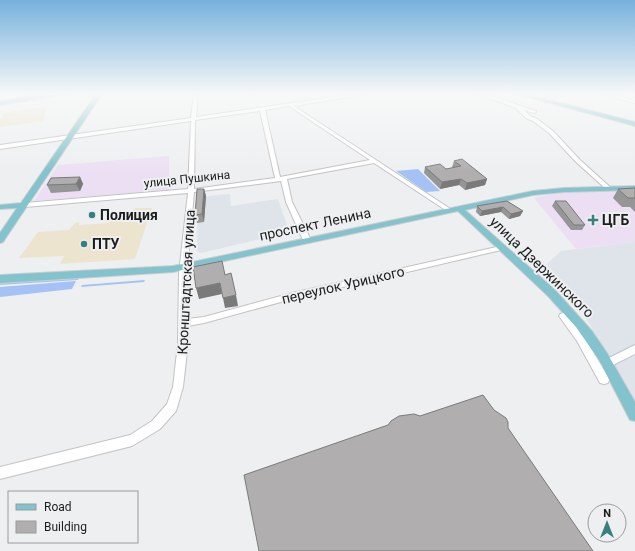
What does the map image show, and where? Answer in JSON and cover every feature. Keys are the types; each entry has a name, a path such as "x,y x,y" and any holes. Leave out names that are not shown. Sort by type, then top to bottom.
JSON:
{"main road":[{"path":"0,240 81,120"},
{"path":"619,120 635,124"},
{"name":"проспект Ленина","path":"0,279 184,267 550,190 635,188"},
{"name":"улица Пушкина","path":"0,207 25,204"},
{"name":"улица Дзержинского","path":"454,209 501,248 580,323 595,344 635,416"}],"street":[{"path":"0,147 188,120"},
{"name":"Кронштадтская улица","path":"0,473 126,442 143,434 163,418 172,407 178,387 184,323 184,267 191,191 193,120"},
{"path":"264,120 278,179 284,179 289,202 307,240"},
{"name":"улица Дзержинского","path":"313,120 454,209"},
{"path":"532,120 551,132 578,161 608,188"},
{"name":"улица Пушкина","path":"25,204 191,191 278,179 375,160"},
{"name":"переулок Урицкого","path":"184,323 204,320 292,296 501,248"},
{"path":"563,316 580,338 604,380"},
{"path":"606,364 635,348"}],"shaded area":[{"path":"0,120 43,120 43,121 0,127"},
{"path":"169,156 169,190 34,201 58,165"},
{"path":"418,169 440,191 426,192 396,171"},
{"name":"ЦГБ","path":"635,190 635,242 576,249 534,198 564,192"},
{"path":"230,194 231,206 278,199 288,228 294,231 288,237 281,234 201,253 197,251 198,197"},
{"name":"ПТУ","path":"135,208 152,208 135,259 60,264 64,256 19,258 38,232 69,230 75,223 79,222 79,225 109,223 112,219 126,218"},
{"path":"635,242 635,402 583,313 537,273 561,251"},
{"path":"80,276 78,280 0,285 0,283"},
{"path":"145,280 144,282 81,287 82,285"},
{"path":"76,281 72,289 0,297 0,287"}],"building":[{"path":"462,159 487,179 467,183 461,179 442,182 425,167 440,164 446,169 461,166 454,161"},
{"path":"80,177 76,184 47,185 51,178"},
{"path":"635,188 635,198 628,198 618,189"},
{"path":"197,189 204,189 202,214 195,215"},
{"path":"507,201 523,211 511,214 503,207 482,211 477,206"},
{"path":"555,201 566,201 585,225 574,225"},
{"path":"222,261 225,275 231,273 236,295 223,298 220,283 196,288 193,267"},
{"path":"483,395 494,410 506,418 508,428 593,551 259,551 244,475 388,425 399,416 414,414 420,416"}],"place":[{"name":"Полиция","path":"92,215"},
{"name":"ЦГБ","path":"593,220"},
{"name":"ПТУ","path":"84,244"}]}
